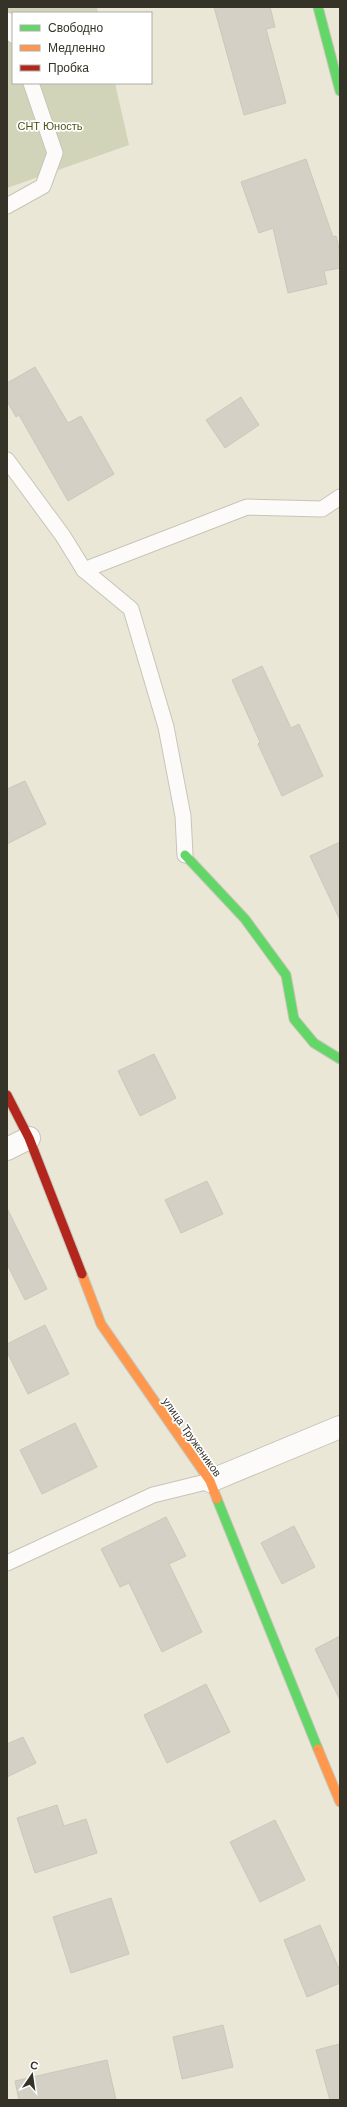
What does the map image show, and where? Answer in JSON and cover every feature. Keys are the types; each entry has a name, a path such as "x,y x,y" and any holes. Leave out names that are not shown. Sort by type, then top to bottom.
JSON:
{"street":[{"path":"318,7 340,91"},
{"path":"185,855 245,919 286,975 294,1019 314,1044 340,1059"},
{"name":"улица Тружеников","path":"7,1095 29,1138 101,1324 176,1436 210,1481 340,1802"},
{"path":"7,1149 29,1138"},
{"path":"210,1481 340,1427"}],"lane":[{"path":"7,20 12,32"},
{"path":"7,206 43,186 54,153 31,84"},
{"path":"7,460 63,536 84,570 132,610 166,727 183,816 185,855"},
{"path":"84,570 247,507 322,509 340,497"},
{"path":"7,1563 153,1495 210,1481"}],"green space":[{"name":"СНТ Юность","path":"7,7 97,7 98,12 12,12 12,84 115,84 129,145 7,188"}],"building":[{"path":"214,7 270,7 275,27 266,29 286,103 244,115"},
{"path":"306,159 333,237 336,236 340,252 340,268 324,271 327,284 288,293 273,228 259,233 241,182"},
{"path":"35,367 68,423 81,416 114,474 68,501 19,415 16,417 7,401 7,383"},
{"path":"241,397 259,425 225,448 206,420"},
{"path":"262,666 291,728 299,724 323,776 282,796 258,744 260,742 232,680"},
{"path":"25,781 46,824 7,844 7,789"},
{"path":"340,842 340,920 310,856"},
{"path":"154,1054 176,1098 140,1116 118,1071"},
{"path":"207,1181 223,1214 181,1233 165,1200"},
{"path":"7,1208 47,1289 25,1300 7,1264"},
{"path":"45,1325 69,1374 28,1394 7,1352 7,1344"},
{"path":"75,1423 97,1467 42,1494 20,1450"},
{"path":"166,1517 186,1556 169,1564 202,1632 162,1652 129,1583 120,1587 101,1549"},
{"path":"294,1526 315,1567 282,1584 261,1543"},
{"path":"340,1636 340,1700 315,1649"},
{"path":"206,1684 230,1732 167,1763 144,1715"},
{"path":"23,1737 36,1763 7,1777 7,1744"},
{"path":"57,1805 64,1826 86,1819 97,1853 35,1873 17,1818"},
{"path":"275,1820 305,1880 260,1902 230,1842"},
{"path":"111,1898 129,1954 71,1973 53,1917"},
{"path":"320,1925 340,1971 340,1983 307,1997 284,1940"},
{"path":"223,2025 233,2067 182,2079 173,2037"},
{"path":"340,2044 340,2100 330,2100 316,2050"},
{"path":"107,2060 116,2100 19,2100 15,2081"}],"traffic: fast":[{"path":"318,7 340,91"},
{"path":"185,855 245,919 286,975 294,1019 314,1043 340,1059"},
{"path":"217,1499 318,1749"}],"traffic: slow":[{"path":"82,1274 101,1324 210,1481 217,1499"},
{"path":"318,1749 340,1802"}],"traffic: jam":[{"path":"7,1095 29,1138 82,1274"}]}
